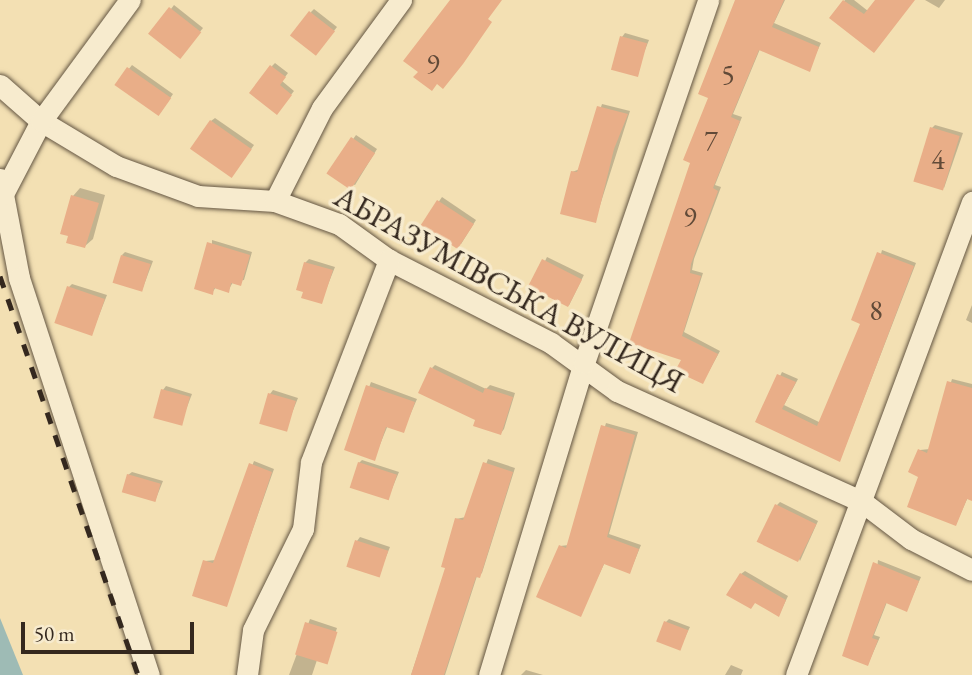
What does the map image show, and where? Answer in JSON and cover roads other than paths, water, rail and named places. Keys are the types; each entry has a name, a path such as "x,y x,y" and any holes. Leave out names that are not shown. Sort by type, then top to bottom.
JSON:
{"street":[{"path":"130,0 41,121 1,187 19,278 149,675"},
{"path":"275,201 322,108 401,0"},
{"path":"489,675 584,363 708,0"},
{"name":"АБРАЗУМІВСЬКА ВУЛИЦЯ","path":"0,85 41,121 116,166 198,196 275,201 339,225 389,260 584,363 617,391 861,501 911,539 972,569"},
{"path":"796,675 972,202"},
{"path":"247,675 253,630 303,529 312,462 389,260"}],"water":[{"path":"0,618 23,675 0,675"}],"railway":[{"path":"0,276 138,675"}]}
